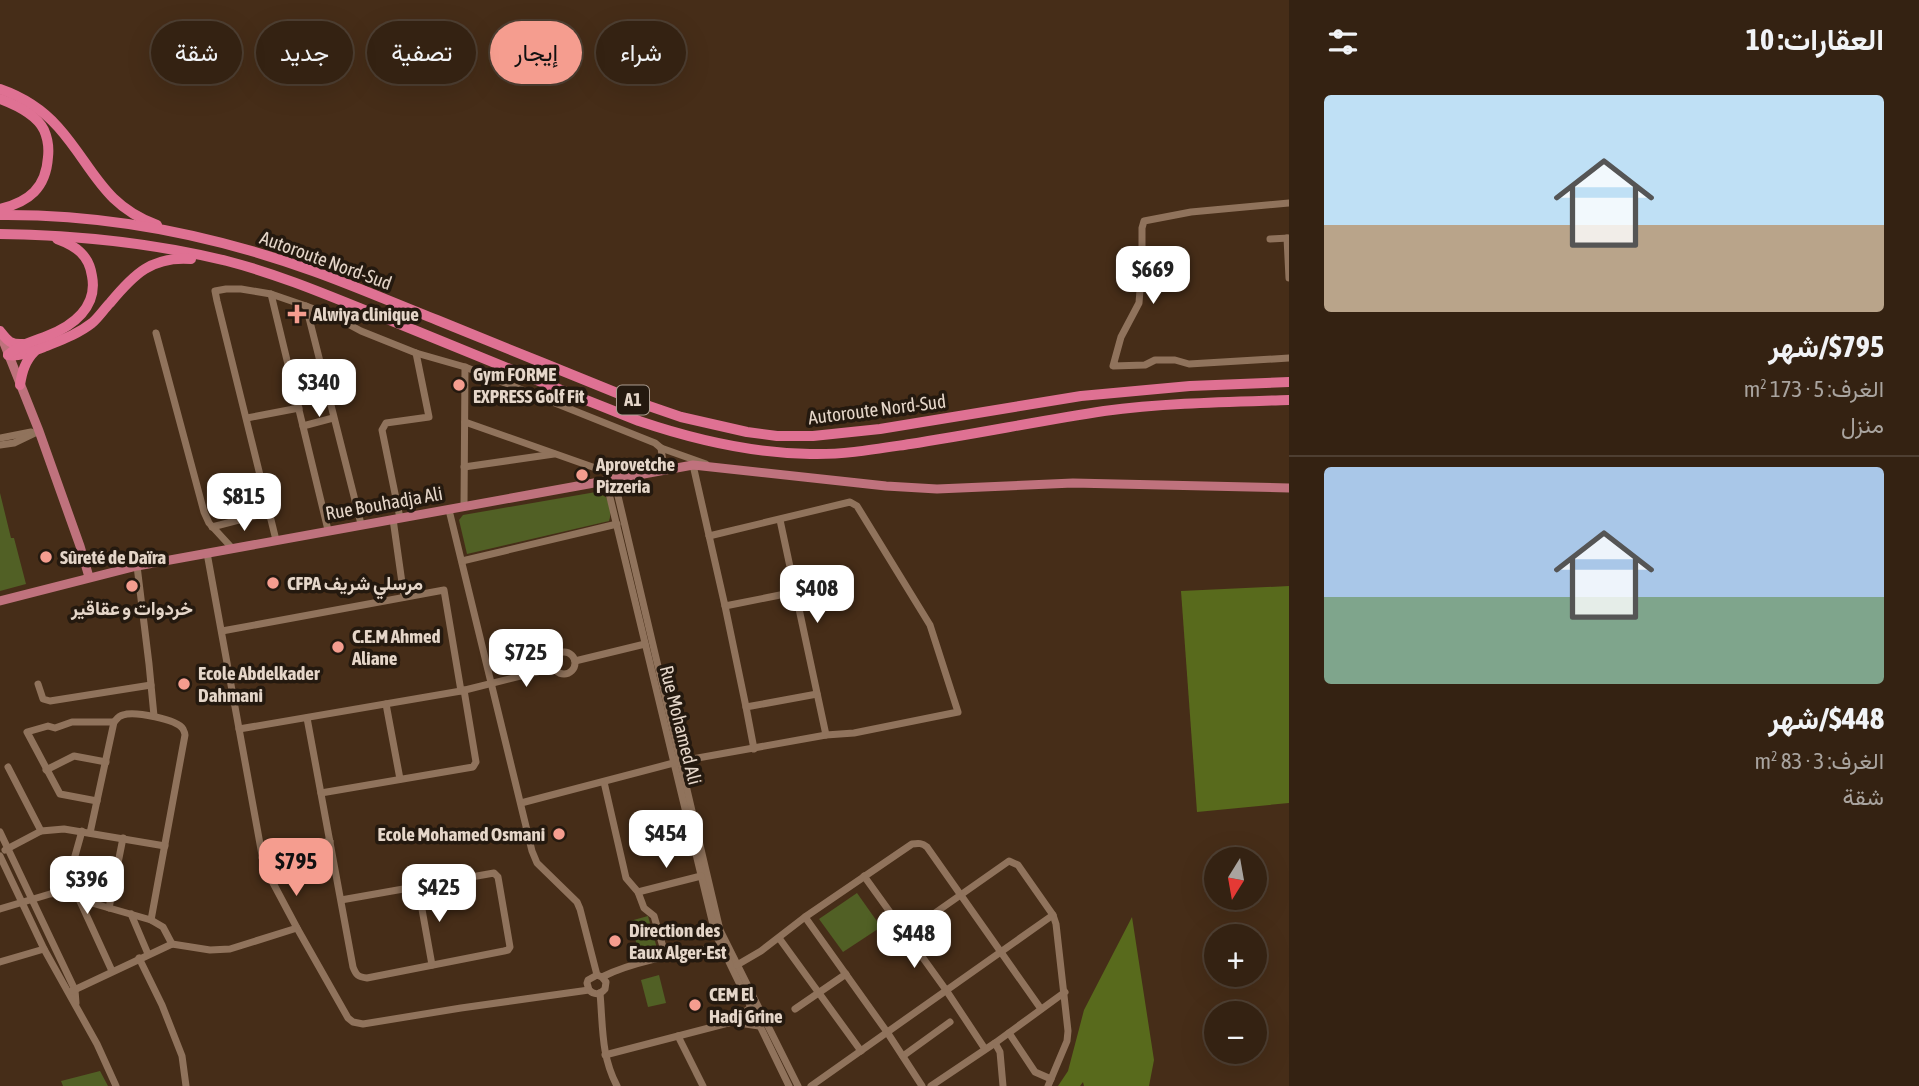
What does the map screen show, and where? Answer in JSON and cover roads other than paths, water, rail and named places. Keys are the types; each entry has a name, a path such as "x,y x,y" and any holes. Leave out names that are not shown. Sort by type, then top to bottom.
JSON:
{"highway":[{"path":"0,89 24,98 44,113 60,129 102,187 117,202 140,217 184,233"},
{"path":"0,99 35,118 44,129 49,153 46,176 40,186 13,206 0,209"},
{"name":"Autoroute Nord-Sud","path":"0,215 69,217 130,224 184,233 241,248 322,275 649,406 681,417 777,436 837,435 1094,394 1189,386 1289,382"},
{"name":"Autoroute Nord-Sud","path":"0,234 75,237 162,247 229,262 313,289 639,421 677,434 741,448 813,454 869,450 1106,411 1205,402 1289,400"},
{"path":"8,355 59,331 83,314 89,304 93,284 89,263 79,250 56,238 26,234"},
{"path":"8,355 15,356 37,349 72,335 95,321 127,282 148,266 166,259 179,258 229,262"},
{"path":"0,332 11,344 27,344"},
{"path":"20,385 26,363 37,349"}],"main road":[{"path":"0,332 39,431 89,577"},
{"name":"Rue Bouhadja Ali","path":"0,601 137,566 693,465 937,489 1073,483 1289,488"}],"street":[{"path":"1289,203 1191,212 1144,221 1139,303 1121,337 1113,366 1145,365 1155,360 1175,360 1189,364 1289,358"},
{"path":"1270,239 1288,238 1289,278"},
{"path":"276,540 215,291 241,289 271,294 306,306 416,353 465,367 646,439 661,448 713,466"},
{"path":"271,294 328,530"},
{"path":"306,306 361,524"},
{"path":"156,333 204,512 212,527 232,548"},
{"path":"404,597 396,518 382,430 386,423 429,417 416,353"},
{"path":"464,507 465,367"},
{"path":"247,418 299,408"},
{"path":"303,426 333,418"},
{"path":"465,422 556,454 614,479 723,946 737,965 798,1086"},
{"path":"0,438 39,431"},
{"path":"0,445 14,443 39,431"},
{"path":"661,448 664,469"},
{"path":"464,467 556,454"},
{"path":"693,465 754,749"},
{"name":"Rue Mohamed Ali","path":"614,479 617,524 645,644 678,762 715,933 789,1086"},
{"path":"521,803 678,762 826,735 854,733 958,712 930,625 857,506 850,502 709,536"},
{"path":"449,510 534,857 577,902 600,976 606,986 600,993 594,994 589,990 588,980 600,976 612,972 666,957 723,946"},
{"path":"212,527 270,512"},
{"path":"779,520 826,735"},
{"path":"462,561 617,524"},
{"path":"207,553 262,858 268,876 348,1018 363,1024 461,1007 589,990"},
{"path":"137,566 154,716"},
{"path":"222,631 444,590 476,762 474,765 321,793"},
{"path":"725,606 795,592"},
{"path":"575,662 645,644"},
{"path":"561,652 572,655 575,662 574,668 567,675 559,674 553,667 553,660 561,652"},
{"path":"239,729 462,690 553,667"},
{"path":"38,684 41,697 50,701 151,685"},
{"path":"746,707 817,694"},
{"path":"386,704 400,779"},
{"path":"64,895 97,801 114,722 124,714 154,716 180,726 185,735 151,920"},
{"path":"307,718 353,967 355,974 367,978 508,950 510,947 498,877 494,873 341,900"},
{"path":"97,801 60,794 27,732 72,722 114,722"},
{"path":"46,770 74,756 106,762"},
{"path":"8,767 41,831"},
{"path":"604,782 626,878 638,892 644,908 654,916 666,957"},
{"path":"72,992 44,949 0,856 7,848 41,831 64,828 165,846"},
{"path":"0,832 72,992 76,1007 116,1086"},
{"path":"109,908 123,838"},
{"path":"262,858 330,841"},
{"path":"737,965 912,844 923,844 1041,1009"},
{"path":"905,934 1009,861 1018,865 1053,915 1056,924 1068,1031 1050,1082 1035,1072 1009,1033"},
{"path":"638,892 701,876"},
{"path":"863,876 946,990 985,1049"},
{"path":"418,887 432,965"},
{"path":"0,909 50,894 64,895 151,920 163,927 172,944"},
{"path":"79,899 113,971"},
{"path":"131,914 148,954"},
{"path":"811,1086 1053,915"},
{"path":"805,917 922,1086"},
{"path":"72,992 172,944 230,950 297,928"},
{"path":"779,938 861,1051"},
{"path":"0,962 44,949"},
{"path":"139,958 162,1004 183,1056 186,1086"},
{"path":"795,1009 846,974"},
{"path":"931,1086 1065,992"},
{"path":"600,993 605,1055 617,1086"},
{"path":"732,1022 749,1007 759,1008"},
{"path":"605,1055 732,1022 759,1026 763,1016"},
{"path":"903,1056 950,1022"},
{"path":"678,1036 701,1085"},
{"path":"995,1043 1000,1052 1003,1086"}],"place":[{"name":"Alwiya clinique","path":"297,314"},
{"name":"Gym FORME EXPRESS Golf Fit","path":"459,385"},
{"name":"Aprovetche Pizzeria","path":"582,475"},
{"name":"Sûreté de Daïra","path":"46,557"},
{"name":"CFPA مرسلي شريف","path":"273,583"},
{"name":"خردوات و عقاقير","path":"132,586"},
{"name":"C.E.M Ahmed Aliane","path":"338,647"},
{"name":"Ecole Abdelkader Dahmani","path":"184,684"},
{"name":"Ecole Mohamed Osmani","path":"559,834"},
{"name":"Direction des Eaux Alger-Est","path":"615,941"},
{"name":"CEM El Hadj Grine","path":"695,1005"}]}
